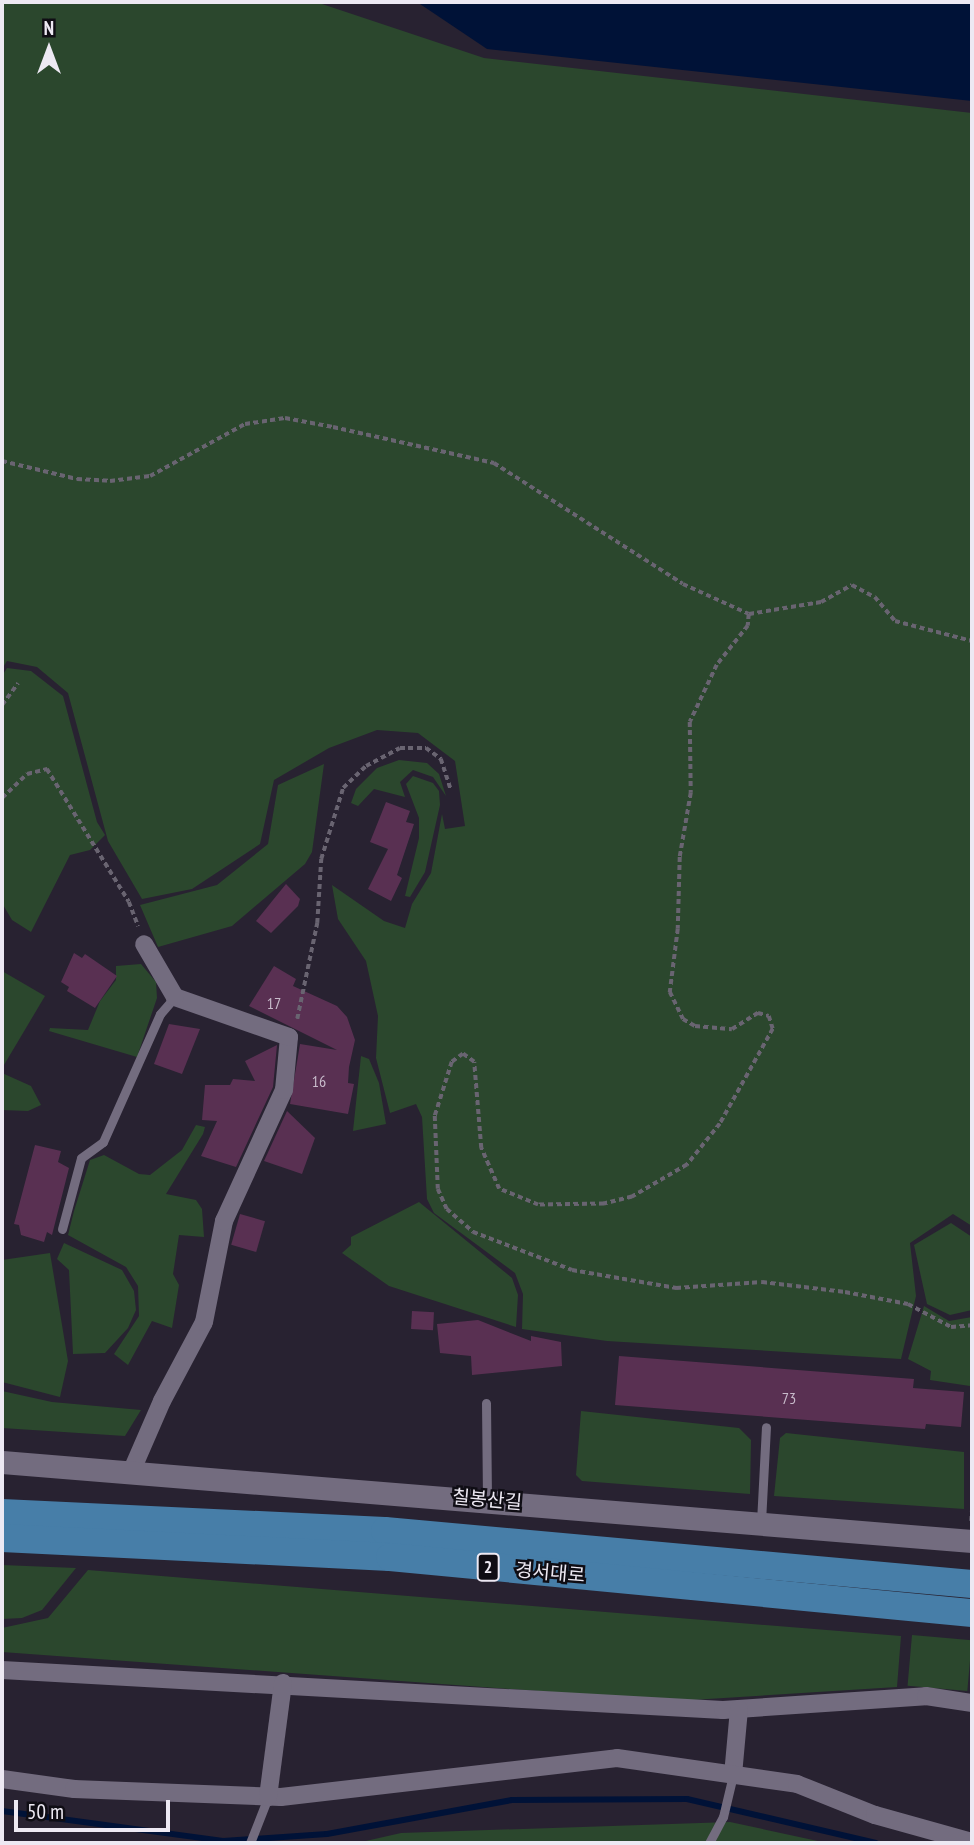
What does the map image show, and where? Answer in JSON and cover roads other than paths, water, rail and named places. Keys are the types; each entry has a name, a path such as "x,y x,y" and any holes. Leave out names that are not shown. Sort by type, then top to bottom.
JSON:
{"main road":[{"name":"경서대로","path":"2,1513 385,1531 972,1584"},
{"name":"경서대로","path":"2,1538 390,1557 972,1613"}],"street":[{"path":"132,1470 162,1401 204,1322 224,1221 284,1090 289,1037 175,997 144,944"},
{"name":"칠봉산길","path":"2,1462 132,1470 326,1491 486,1500 972,1541"},
{"path":"2,1670 283,1683 523,1701 739,1709 926,1696 972,1703"},
{"path":"268,1797 283,1683"},
{"path":"733,1775 739,1709"},
{"path":"2,1779 74,1790 268,1797 617,1758 797,1784 875,1815 972,1842"}],"lane":[{"path":"62,1228 81,1158 103,1142 160,1014 175,997"},
{"path":"486,1403 486,1500"},
{"path":"761,1522 766,1427"},
{"path":"709,1843 723,1817 733,1775"},
{"path":"250,1843 253,1828 268,1797"}],"water":[{"path":"417,2 972,2 972,101 487,49"}],"waterway":[{"path":"2,1811 223,1841 327,1834 512,1800 687,1799 876,1843"}]}
